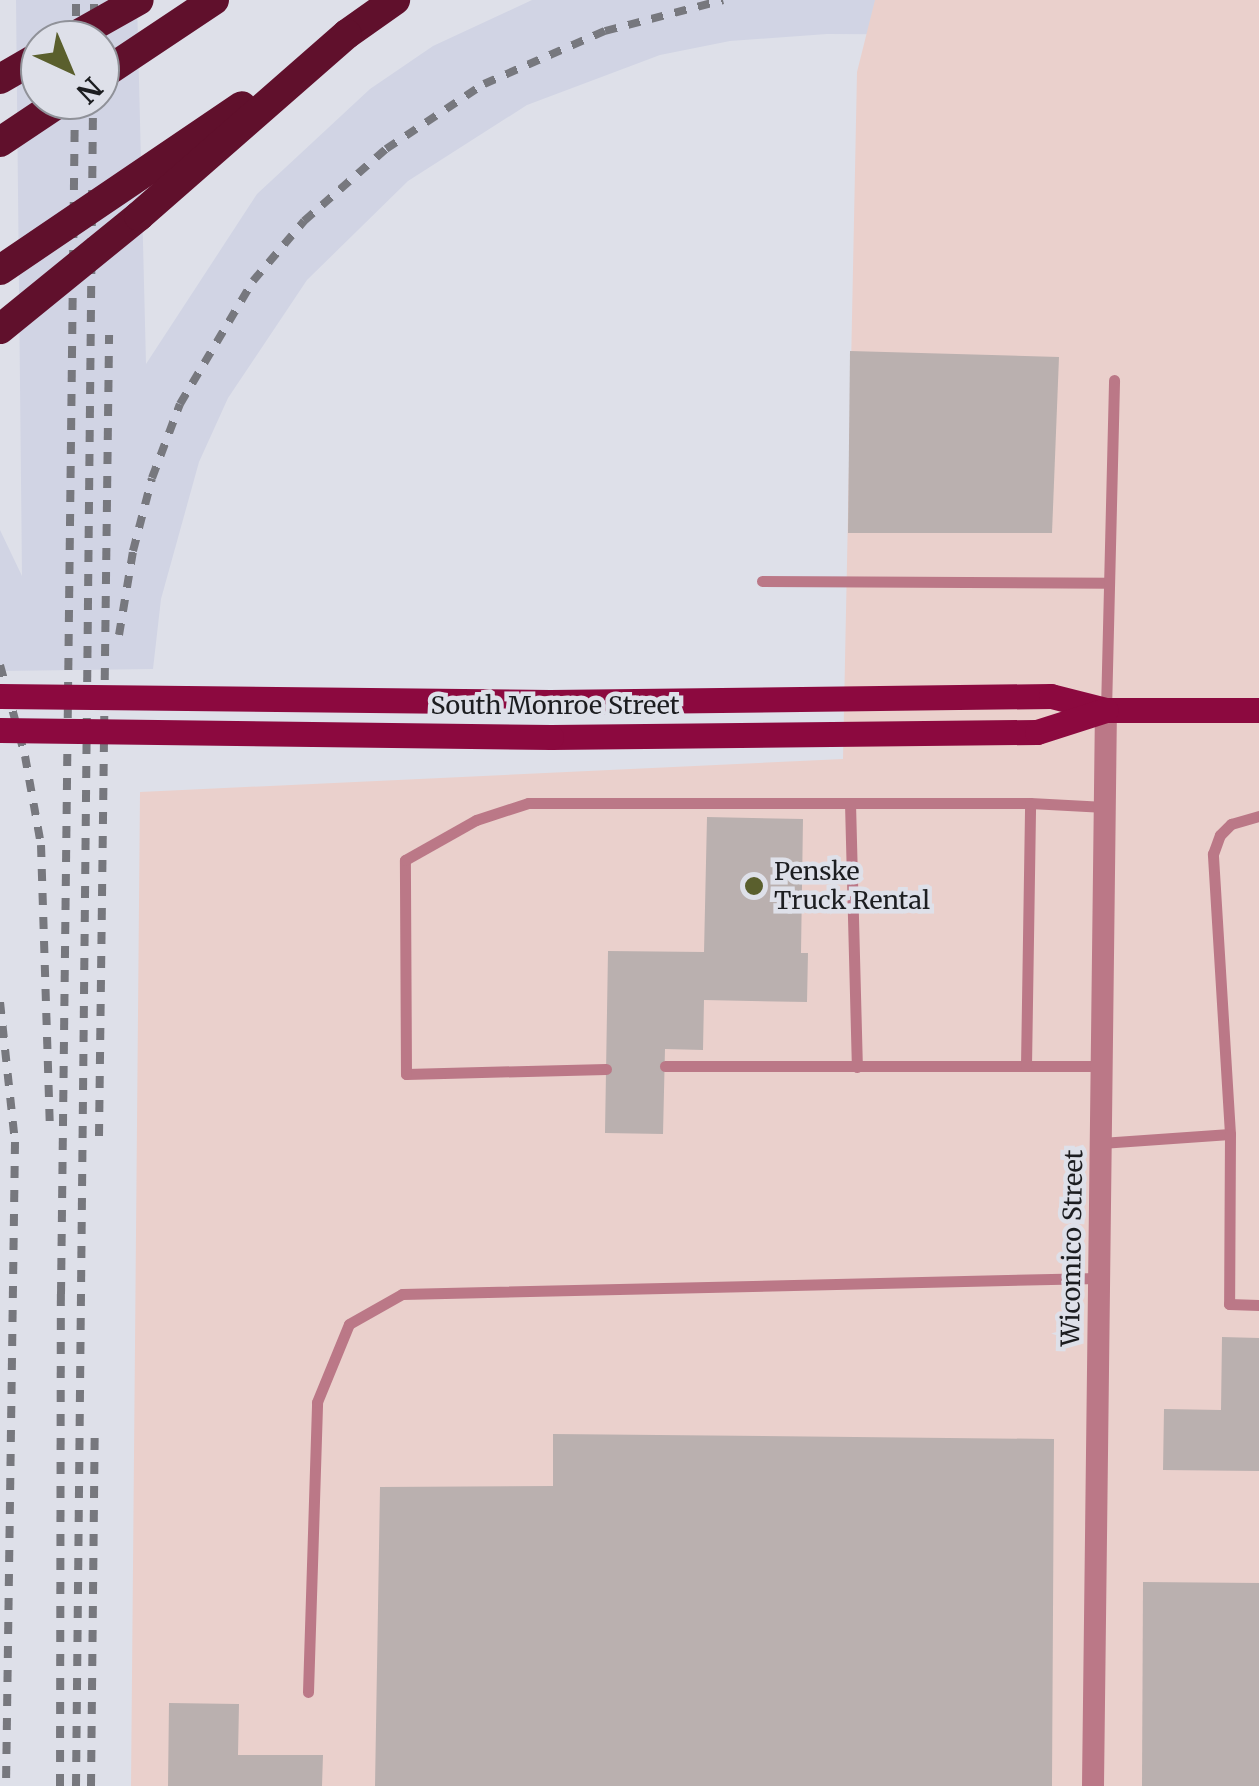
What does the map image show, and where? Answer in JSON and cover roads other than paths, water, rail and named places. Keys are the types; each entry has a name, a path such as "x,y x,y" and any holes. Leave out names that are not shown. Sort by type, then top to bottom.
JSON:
{"highway":[{"path":"103,20 138,0"},
{"path":"120,63 214,0"},
{"path":"0,270 395,0"},
{"path":"0,329 154,203 347,34"},
{"path":"0,142 33,120"}],"main road":[{"name":"South Monroe Street","path":"0,696 550,702 1051,696 1106,710 1259,710"},
{"name":"South Monroe Street","path":"0,730 551,737 1037,732 1106,710"}],"street":[{"name":"Wicomico Street","path":"1093,1786 1106,710"}],"lane":[{"path":"1106,710 1114,380"},
{"path":"762,581 1109,583"},
{"path":"606,1069 406,1074 404,860 476,820 528,803 1030,802 1105,807"},
{"path":"1026,1066 1030,802"},
{"path":"850,803 857,1066"},
{"path":"1259,816 1231,824 1220,835 1214,854 1230,1134 1229,1304 1259,1305"},
{"path":"664,1066 1102,1066"},
{"path":"1101,1143 1230,1134"},
{"path":"308,1692 317,1402 349,1324 402,1294 1099,1278"}],"railway":[{"path":"76,0 76,20"},
{"path":"94,0 94,20"},
{"path":"119,635 133,551 152,478 180,404 253,281 304,221 386,149 484,84 605,31 723,0"},
{"path":"60,1786 61,1294 75,120"},
{"path":"76,1786 93,120"},
{"path":"99,1136 109,335"},
{"path":"0,665 25,756 41,845 50,1124"},
{"path":"0,1002 15,1142 6,1786"},
{"path":"91,1786 95,1426"}],"place":[{"name":"Penske Truck Rental","path":"754,886"}]}
